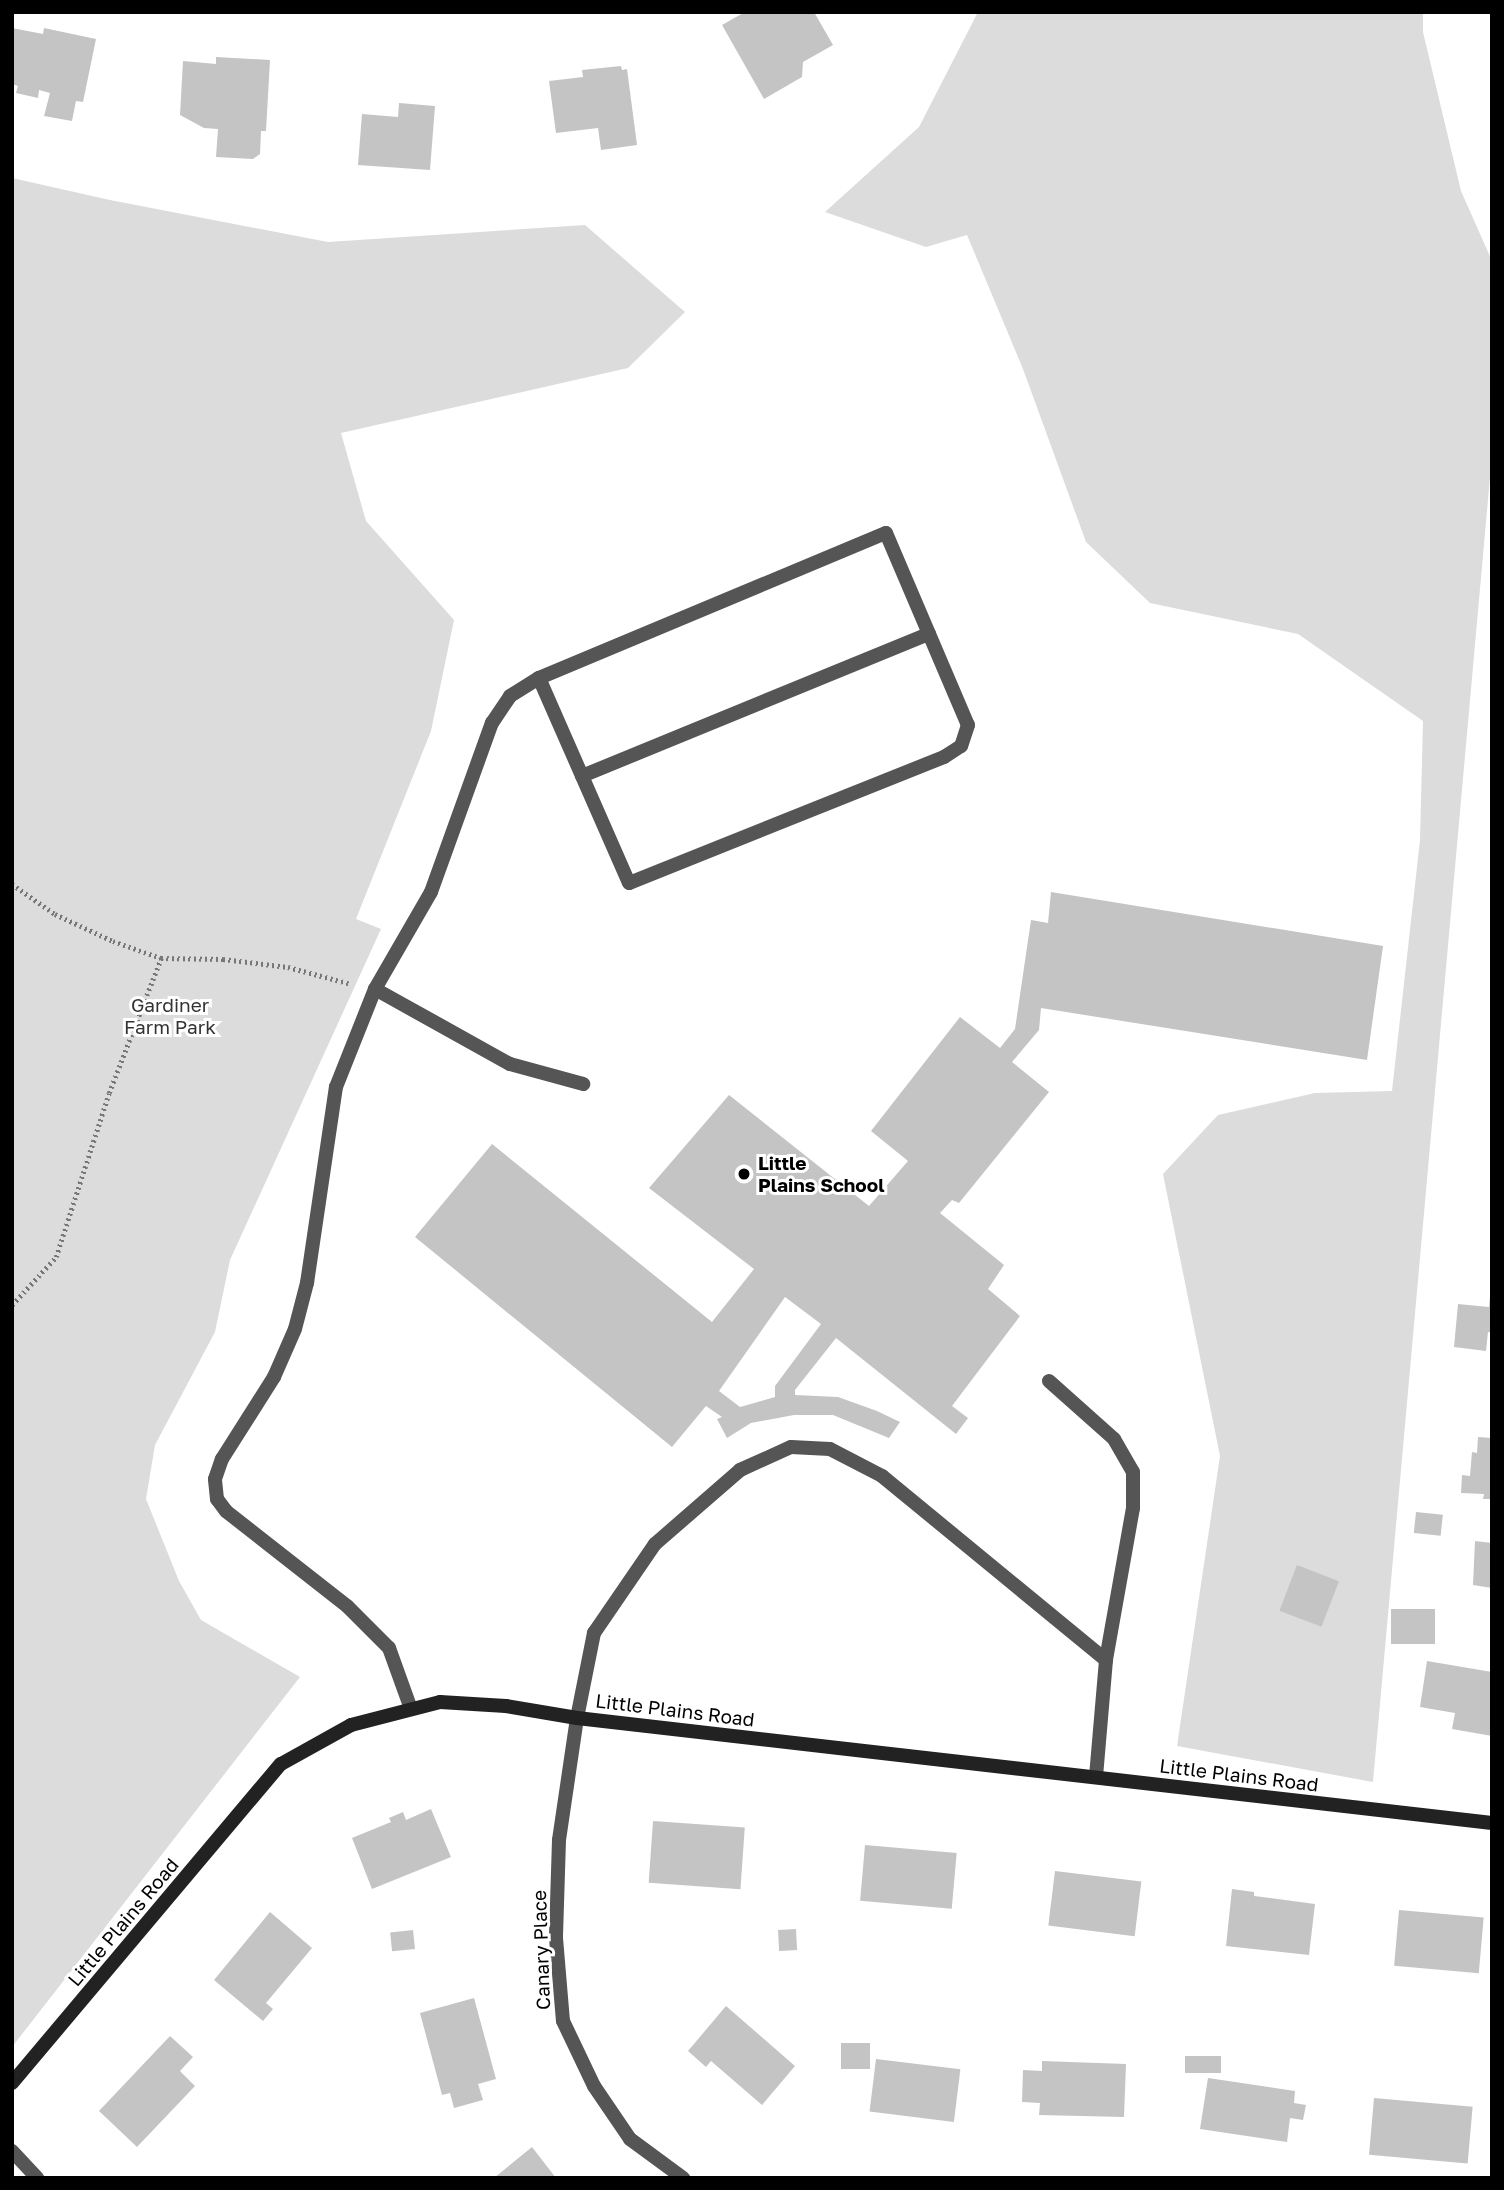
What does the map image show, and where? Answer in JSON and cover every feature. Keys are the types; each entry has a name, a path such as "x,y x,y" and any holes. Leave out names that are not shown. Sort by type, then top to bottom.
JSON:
{"street":[{"path":"411,1709 388,1648 346,1605 226,1511 217,1499 215,1479 222,1459 274,1377 295,1329 307,1283 336,1087 375,989 431,892 492,723 510,696 539,678 886,533 968,725 961,746 944,758 629,883 539,678"},
{"path":"582,776 929,634"},
{"path":"375,989 510,1064 583,1084"},
{"path":"1049,1381 1114,1439 1133,1472 1133,1508 1106,1660 1096,1777"},
{"name":"Canary Place","path":"683,2178 630,2139 594,2086 563,2021 556,1938 559,1840 577,1718 594,1633 655,1544 740,1470 791,1447 830,1449 882,1476 1106,1660"},
{"name":"Little Plains Road","path":"12,2082 281,1764 351,1725 440,1702 506,1706 577,1718 1492,1823"},
{"path":"12,2151 37,2178"}],"path":[{"path":"12,884 55,914 113,941 161,958 223,959 288,967 375,989"},
{"path":"12,1304 56,1257 109,1093 161,958"}],"green space":[{"path":"978,12 1423,12 1423,32 1461,191 1492,261 1492,455 1373,1782 1177,1746 1220,1456 1163,1174 1218,1115 1315,1093 1392,1091 1420,840 1423,721 1298,634 1150,603 1086,542 1023,369 967,235 926,247 825,212 919,127"},
{"name":"Gardiner Farm Park","path":"12,178 110,200 328,242 585,225 685,312 628,368 341,433 366,521 454,620 431,731 356,919 381,929 230,1260 215,1332 155,1445 146,1499 179,1581 201,1620 300,1677 12,2047"}],"building":[{"path":"745,12 814,12 833,45 803,62 802,77 764,99 722,25"},
{"path":"12,28 43,34 44,28 96,39 83,102 76,101 72,121 44,116 50,93 39,90 38,98 16,93 18,86 12,84"},
{"path":"216,57 270,60 266,131 261,131 260,154 253,159 216,157 218,129 204,128 180,115 183,61 216,64"},
{"path":"621,66 622,70 627,69 637,145 601,150 598,128 556,133 549,81 583,77 582,70"},
{"path":"399,103 435,106 430,170 358,165 362,114 398,117"},
{"name":"Little Plains School","path":"1051,892 1383,946 1367,1060 1041,1008 1039,1030 1012,1062 1049,1092 959,1203 952,1200 940,1213 1004,1265 988,1289 1020,1316 952,1406 968,1418 956,1434 836,1338 795,1390 795,1395 838,1397 877,1411 900,1422 889,1438 833,1415 794,1415 751,1423 727,1438 717,1419 722,1417 706,1406 672,1447 415,1237 492,1144 712,1322 754,1269 649,1188 729,1095 869,1206 908,1161 871,1131 960,1017 1000,1048 1015,1029 1031,920 1048,923","holes":["785,1297 821,1324 775,1386 775,1397 740,1407 719,1391"]},
{"path":"1490,1296 1492,1333 1488,1332 1486,1351 1454,1347 1458,1304 1489,1307"},
{"path":"1478,1437 1492,1438 1492,1499 1483,1499 1484,1494 1461,1493 1462,1475 1470,1476 1472,1452 1477,1453"},
{"path":"1416,1512 1443,1515 1441,1536 1414,1533"},
{"path":"1475,1541 1492,1543 1492,1588 1473,1585"},
{"path":"1297,1565 1339,1581 1321,1627 1279,1611"},
{"path":"1391,1609 1435,1609 1435,1644 1391,1644"},
{"path":"1427,1661 1492,1672 1492,1736 1452,1729 1455,1713 1420,1707"},
{"path":"431,1809 451,1857 372,1889 352,1838 391,1822 389,1818 403,1812 406,1820"},
{"path":"653,1821 745,1827 740,1889 649,1883"},
{"path":"865,1845 957,1853 952,1909 860,1901"},
{"path":"1055,1871 1141,1882 1135,1936 1048,1926"},
{"path":"1232,1889 1254,1892 1254,1896 1315,1904 1309,1955 1226,1946"},
{"path":"1399,1910 1484,1917 1479,1973 1394,1966"},
{"path":"270,1912 312,1948 266,2003 273,2009 263,2021 214,1980"},
{"path":"796,1929 797,1950 779,1951 778,1930"},
{"path":"413,1930 415,1949 392,1951 390,1932"},
{"path":"474,1998 496,2079 478,2084 483,2100 454,2108 450,2093 442,2095 420,2013"},
{"path":"726,2006 795,2066 762,2105 711,2061 706,2067 688,2051"},
{"path":"170,2036 193,2057 180,2071 195,2086 137,2147 99,2111"},
{"path":"841,2043 870,2043 870,2069 841,2069"},
{"path":"1185,2056 1221,2056 1221,2073 1185,2073"},
{"path":"876,2059 960,2069 954,2122 870,2112"},
{"path":"1042,2061 1126,2064 1124,2117 1039,2115 1040,2103 1022,2102 1023,2070 1042,2071"},
{"path":"1208,2078 1295,2091 1294,2103 1306,2105 1303,2120 1290,2118 1287,2142 1200,2129"},
{"path":"1374,2098 1473,2107 1468,2163 1369,2155"},
{"path":"532,2147 556,2178 494,2178"}],"place":[{"name":"Little Plains School","path":"744,1174"}]}
